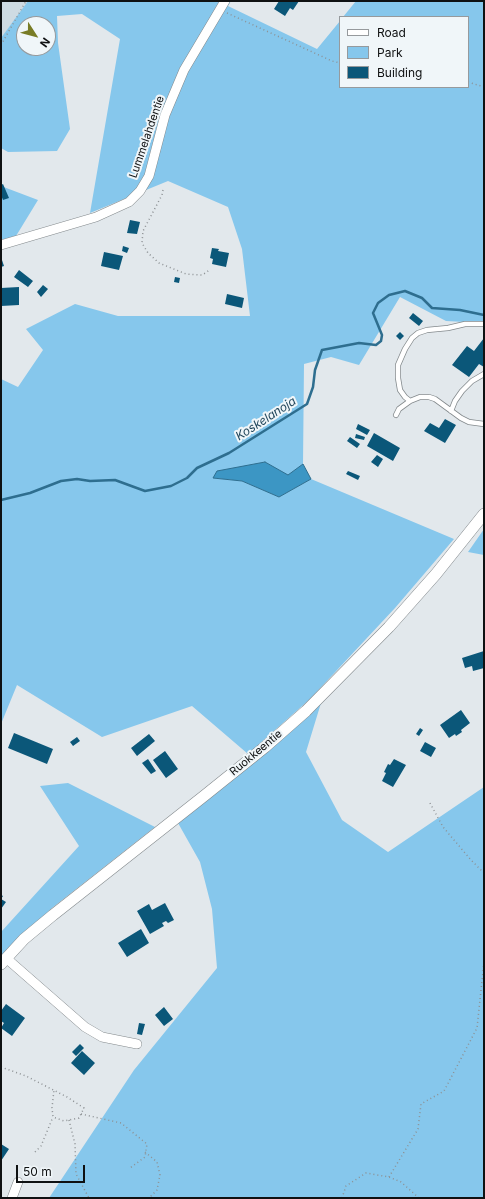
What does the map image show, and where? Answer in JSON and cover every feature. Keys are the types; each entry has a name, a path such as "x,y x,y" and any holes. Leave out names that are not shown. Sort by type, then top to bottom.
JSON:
{"street":[{"name":"Lummelahdentie","path":"1,245 96,217 129,202 140,191 149,176 165,115 184,70 226,1"},
{"name":"Ruokkeentie","path":"3,961 24,939 53,915 265,747 306,711 389,627 436,574 484,514"},
{"path":"3,961 85,1027 102,1037 137,1044"},
{"path":"12,1198 18,1182"}],"lane":[{"path":"410,401 400,390 398,365 404,349 412,338 418,333 427,330 448,328 465,324 484,324"},
{"path":"451,411 455,401 462,391 472,381 484,374"},
{"path":"396,415 399,409 410,401 420,397 429,397 435,399 469,422 484,424"}],"path":[{"path":"1,45 26,1"},
{"path":"220,9 339,63"},
{"path":"469,82 484,86"},
{"path":"163,190 162,195 143,231 142,244 148,253 159,263 186,274 202,275 210,269"},
{"path":"430,803 443,827 484,873"},
{"path":"389,1177 418,1129 421,1104 444,1091 477,1028 484,962"},
{"path":"1,1067 26,1076 67,1097 84,1108 79,1118 64,1121 53,1117"},
{"path":"35,1152 41,1146 53,1117 52,1108 54,1090"},
{"path":"81,1114 121,1123 147,1144 145,1157 130,1168"},
{"path":"69,1120 75,1144 76,1174 88,1198"},
{"path":"146,1152 157,1162 160,1175 157,1190 149,1198"},
{"path":"342,1198 346,1186 366,1173 389,1177 401,1182 419,1198"}],"shaded area":[{"path":"1,1 28,1 16,16 1,39"},
{"path":"265,462 288,475 303,464 311,479 279,497 242,481 213,478 217,471"}],"green space":[{"path":"28,1 231,1 228,6 317,49 339,22 339,88 469,88 469,16 344,16 356,1 484,1 484,323 446,321 400,297 359,365 331,357 304,364 303,464 288,476 265,462 247,466 214,478 242,481 279,497 311,479 454,539 395,608 310,699 248,754 192,706 102,737 17,685 1,724 1,379 18,387 43,350 26,329 75,304 118,316 250,316 242,249 228,207 168,181 90,213 120,39 82,14 57,16 58,43 70,129 57,151 8,152 1,148 1,38 16,17 16,56 56,56 56,16 17,16"},
{"path":"1,186 38,200 16,236 1,240"},
{"path":"484,529 484,555 468,552"},
{"path":"321,703 306,752 342,820 388,852 484,787 484,1198 49,1198 134,1070 217,968 212,909 200,862 178,823"},
{"path":"68,783 155,827 52,908 23,935 4,956 1,955 1,932 79,846 40,786"}],"building":[{"path":"279,1 299,1 293,10 290,8 285,16 274,9"},
{"path":"3,184 9,198 3,200 1,195 1,185"},
{"path":"130,220 140,222 137,234 127,233"},
{"path":"123,246 129,248 127,253 122,251"},
{"path":"212,248 229,253 226,267 212,264 213,259 210,258"},
{"path":"104,252 123,256 119,270 101,266"},
{"path":"1,257 4,266 1,267"},
{"path":"19,270 33,281 28,287 14,277"},
{"path":"175,277 180,278 179,283 174,282"},
{"path":"43,285 48,289 41,297 37,292"},
{"path":"19,287 19,305 1,306 1,288"},
{"path":"227,294 244,298 242,308 225,304"},
{"path":"413,313 423,321 419,326 409,318"},
{"path":"400,332 404,336 400,340 396,336"},
{"path":"484,338 484,367 479,364 469,377 452,365 467,346 474,351"},
{"path":"445,419 456,425 445,443 424,431 430,423 439,428"},
{"path":"358,424 370,430 367,435 356,429"},
{"path":"374,433 400,448 393,461 367,446"},
{"path":"356,434 365,437 364,440 355,438"},
{"path":"350,437 360,444 357,448 347,441"},
{"path":"377,455 383,459 378,467 371,462"},
{"path":"348,471 360,476 358,480 346,474"},
{"path":"484,651 484,668 473,671 472,666 465,668 462,658"},
{"path":"461,710 470,723 461,730 462,732 449,738 440,725"},
{"path":"420,728 423,730 419,736 416,734"},
{"path":"14,733 53,749 47,764 8,748"},
{"path":"149,734 155,741 137,756 131,748"},
{"path":"77,737 80,741 73,746 70,742"},
{"path":"425,742 436,748 431,757 420,751"},
{"path":"165,751 178,769 166,778 153,760"},
{"path":"148,759 156,771 151,774 142,763"},
{"path":"394,759 406,765 393,787 382,781 388,764 390,765"},
{"path":"1,899 6,902 1,909"},
{"path":"165,903 174,920 168,923 166,921 162,923 164,926 150,934 137,911 149,904 152,910"},
{"path":"141,929 149,943 127,957 118,943"},
{"path":"6,1004 25,1018 12,1036 1,1028 4,1023 1,1021 1,1011"},
{"path":"164,1007 173,1019 164,1026 155,1015"},
{"path":"139,1023 145,1024 142,1035 137,1034"},
{"path":"80,1044 84,1048 76,1056 72,1052"},
{"path":"82,1051 95,1063 84,1075 71,1063"},
{"path":"1,1144 9,1149 1,1161"}],"waterway":[{"name":"Koskelanoja","path":"1,500 30,493 61,481 77,479 90,481 115,480 145,491 171,486 187,478 197,468 229,453 307,404 313,387 315,370 322,350 359,343 376,345 381,341 382,335 373,313 378,303 389,295 405,291 422,298 432,308 460,310 484,315"}]}
